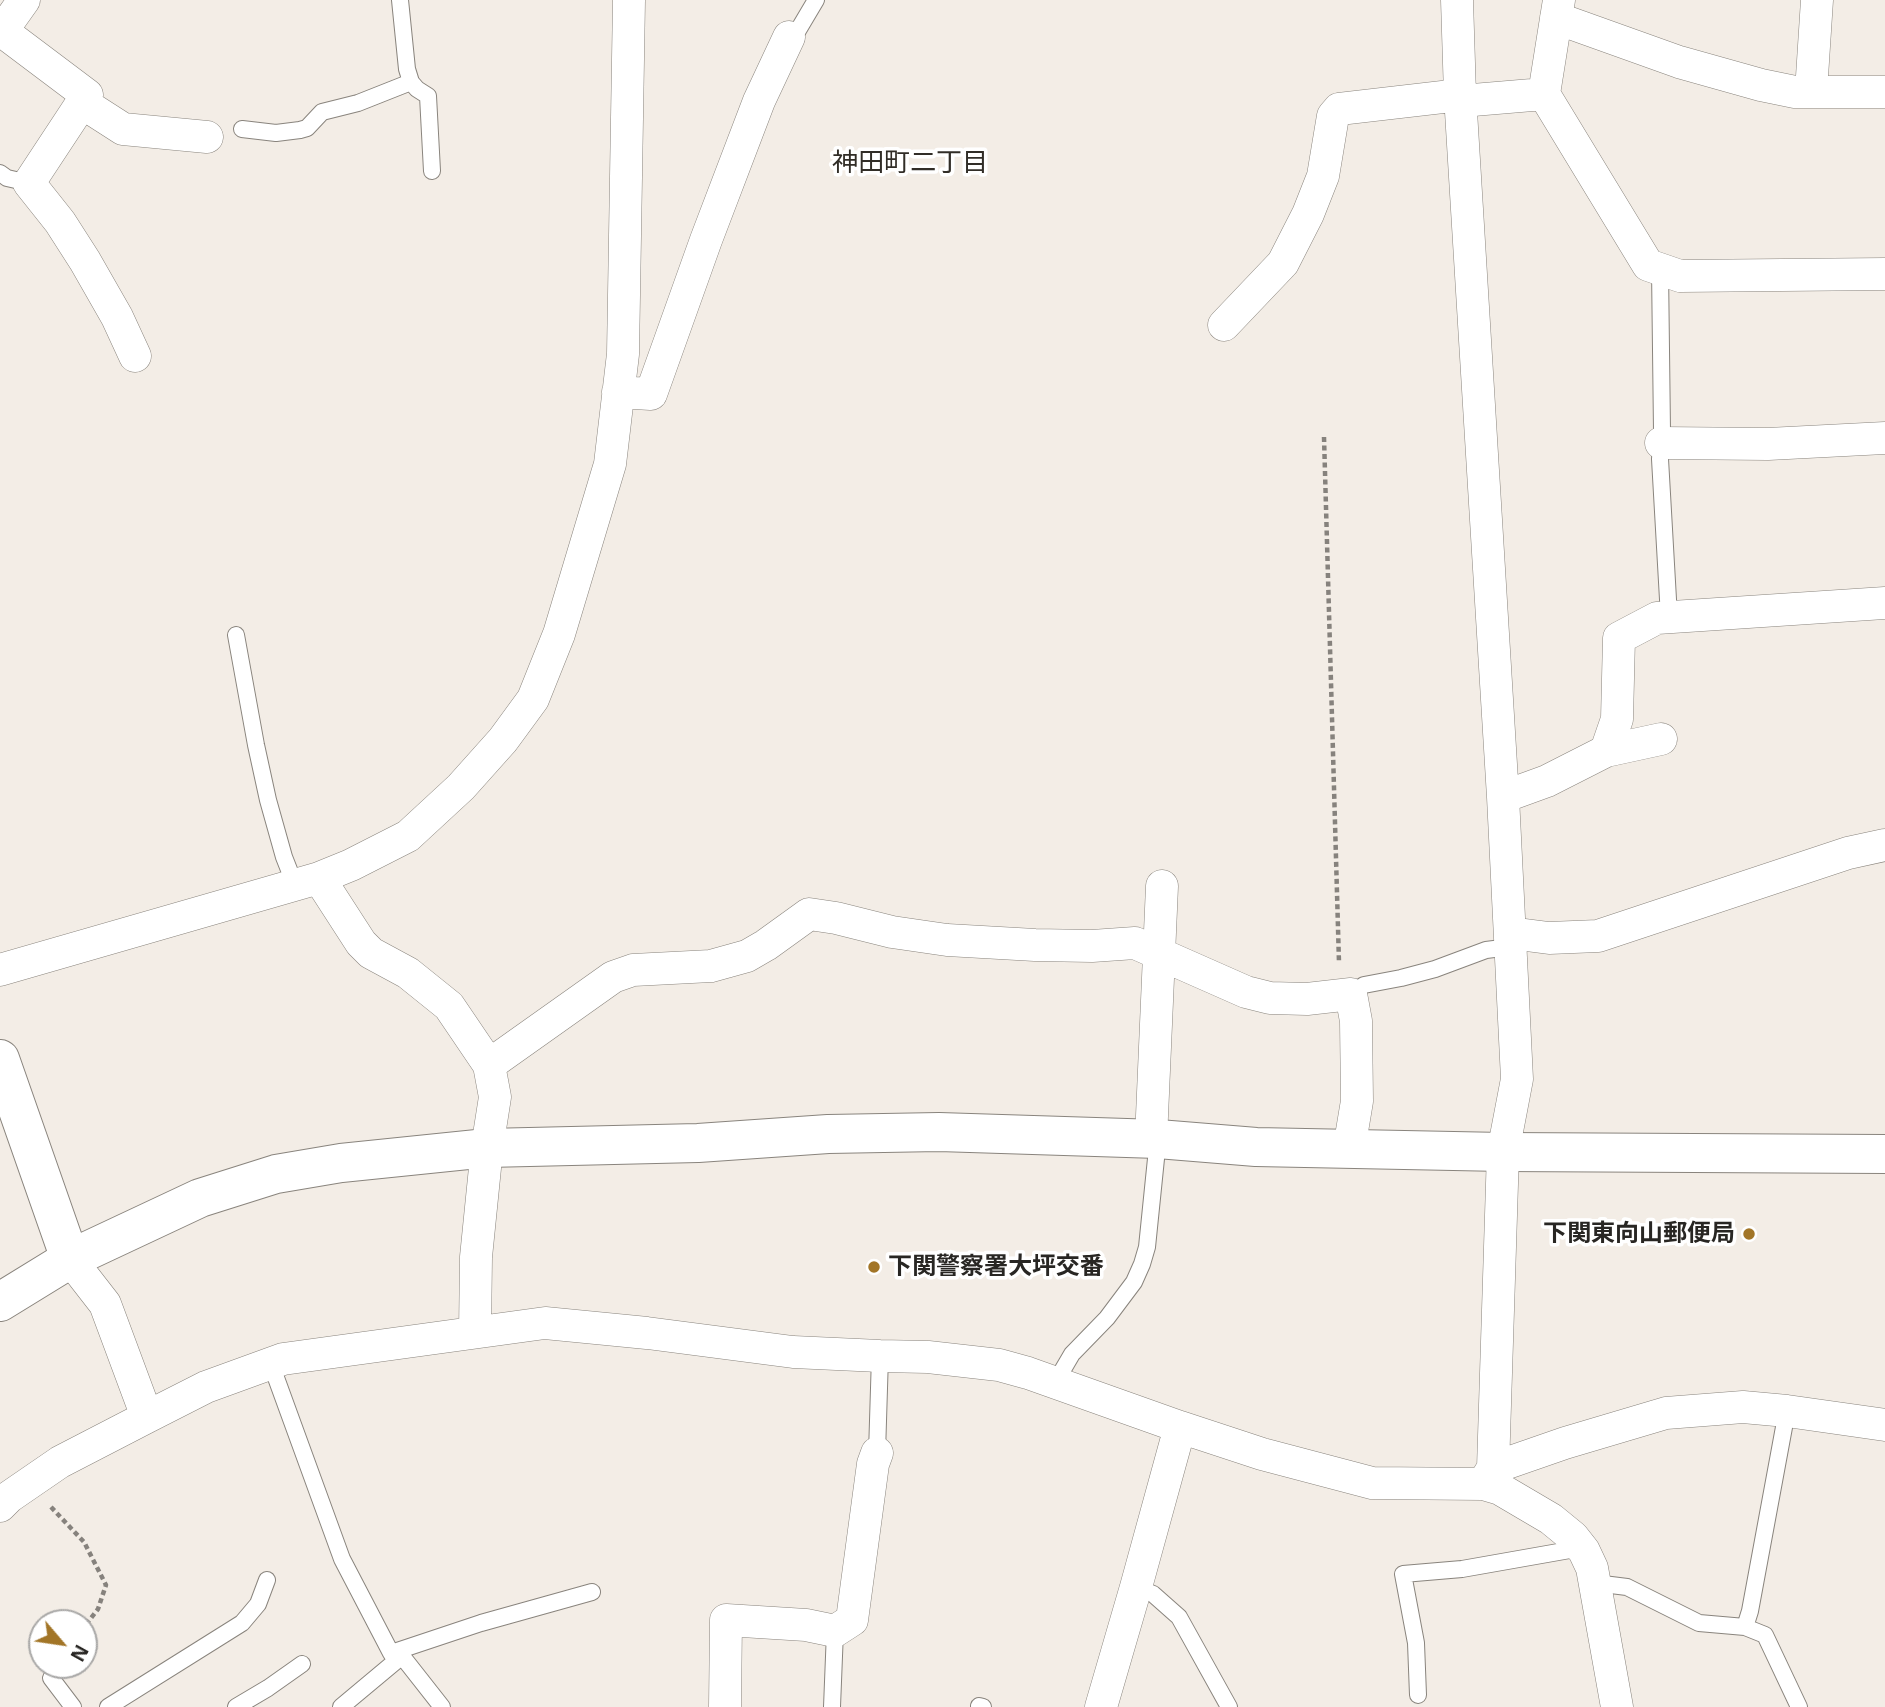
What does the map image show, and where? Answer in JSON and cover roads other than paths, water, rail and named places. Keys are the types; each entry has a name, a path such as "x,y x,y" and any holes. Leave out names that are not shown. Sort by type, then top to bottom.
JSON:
{"street":[{"path":"24,0 2,31 87,95 14,178 60,222 117,317 135,356"},
{"path":"0,970 307,881 351,865 408,836 461,788 503,740 533,699 559,634 610,464 623,354 629,0"},
{"path":"1457,0 1460,98 1503,797 1517,1079 1503,1152 1488,1476 1500,1489 1551,1519 1573,1536 1581,1548 1592,1568 1617,1707"},
{"path":"1811,92 1817,0"},
{"path":"1885,92 1795,92 1761,85 1679,62 1557,9 1544,94 1648,265 1680,276 1885,274"},
{"path":"618,392 652,394 754,113 789,37"},
{"path":"1224,325 1283,262 1308,214 1323,176 1333,117 1339,109 1460,98 1544,94"},
{"path":"81,102 123,129 207,137"},
{"path":"1661,443 1768,444 1885,438"},
{"path":"1606,751 1618,719 1619,638 1657,618 1885,603"},
{"path":"1503,797 1547,781 1606,751 1661,739"},
{"path":"1510,940 1598,936 1848,853 1885,845"},
{"path":"307,881 371,953 408,973 449,1006 489,1065 495,1097 476,1257 475,1332"},
{"path":"1154,1139 1162,886"},
{"path":"489,1065 613,977 633,970 711,966 747,956 809,914 892,932 947,940 1092,946 1135,943 1246,992 1270,998 1307,999 1345,995 1356,1021 1357,1101 1349,1149"},
{"path":"0,1059 70,1259 105,1304 147,1417"},
{"path":"0,1302 70,1259 200,1198 276,1174 341,1163 487,1148 698,1143 828,1134 939,1132 1154,1139 1256,1147 1503,1152 1885,1154"},
{"path":"0,1506 60,1462 206,1387 283,1359 545,1323 793,1352 928,1357 999,1365 1262,1454 1372,1483 1488,1476 1565,1443 1666,1413 1743,1407 1885,1425"},
{"path":"1101,1707 1180,1427"},
{"path":"725,1707 726,1620 806,1625 835,1630 852,1620 873,1464 877,1453"}],"lane":[{"path":"400,0 407,69 411,82 428,96 432,171"},
{"path":"789,37 797,32 816,0"},
{"path":"242,129 276,133 300,130 307,128 321,112 358,103 411,82"},
{"path":"1660,269 1660,459 1669,617"},
{"path":"236,635 263,778 284,857 307,881"},
{"path":"1345,995 1364,985 1435,969 1510,940"},
{"path":"1055,1382 1072,1354 1107,1318 1134,1282 1142,1264 1147,1247 1154,1139"},
{"path":"877,1453 880,1356"},
{"path":"271,1364 342,1559 394,1652 442,1707"},
{"path":"1745,1627 1751,1611 1787,1411"},
{"path":"1418,1695 1416,1643 1403,1574 1462,1569 1581,1548"},
{"path":"108,1707 242,1623 258,1604 267,1580"},
{"path":"1595,1583 1627,1587 1699,1623 1745,1627 1765,1634 1799,1707"},
{"path":"1136,1587 1153,1594 1179,1617 1229,1707"},
{"path":"394,1652 481,1623 592,1592"},
{"path":"831,1707 835,1630"},
{"path":"341,1707 396,1661 394,1652"},
{"path":"236,1707 302,1664"},
{"path":"52,1679 74,1707"}],"place":[{"name":"下関東向山郵便局","path":"1749,1234"},
{"name":"下関警察署大坪交番","path":"874,1267"}],"district":[{"name":"神田町二丁目","path":"910,164"}]}
